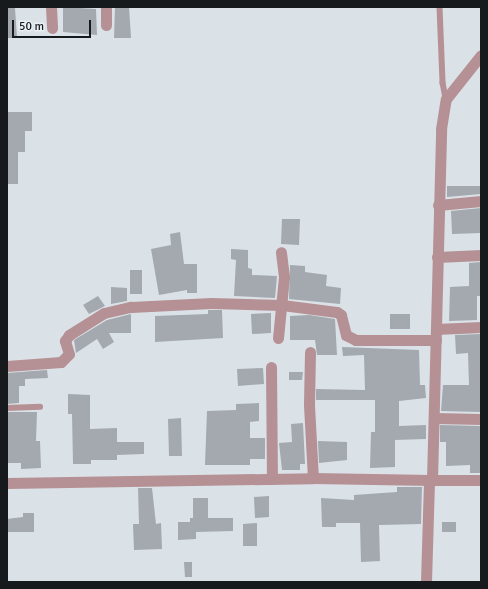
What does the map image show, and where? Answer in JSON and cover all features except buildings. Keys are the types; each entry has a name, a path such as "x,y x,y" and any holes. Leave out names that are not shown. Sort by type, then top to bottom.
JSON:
{"street":[{"path":"51,7 52,28"},
{"path":"106,7 106,25"},
{"path":"426,582 434,418 441,129 446,99 481,55"},
{"path":"438,205 481,201"},
{"path":"278,338 284,277 281,252"},
{"path":"437,257 481,255"},
{"path":"7,366 61,362 69,354 65,341 69,335 116,308 211,303 282,305 338,312 341,315 346,335 356,340 436,340"},
{"path":"436,329 481,327"},
{"path":"310,352 309,413 314,478"},
{"path":"271,367 272,479"},
{"path":"434,418 481,418"},
{"path":"7,483 314,478 481,480"}],"lane":[{"path":"440,7 442,83 446,99"},
{"path":"7,408 40,407"}]}
